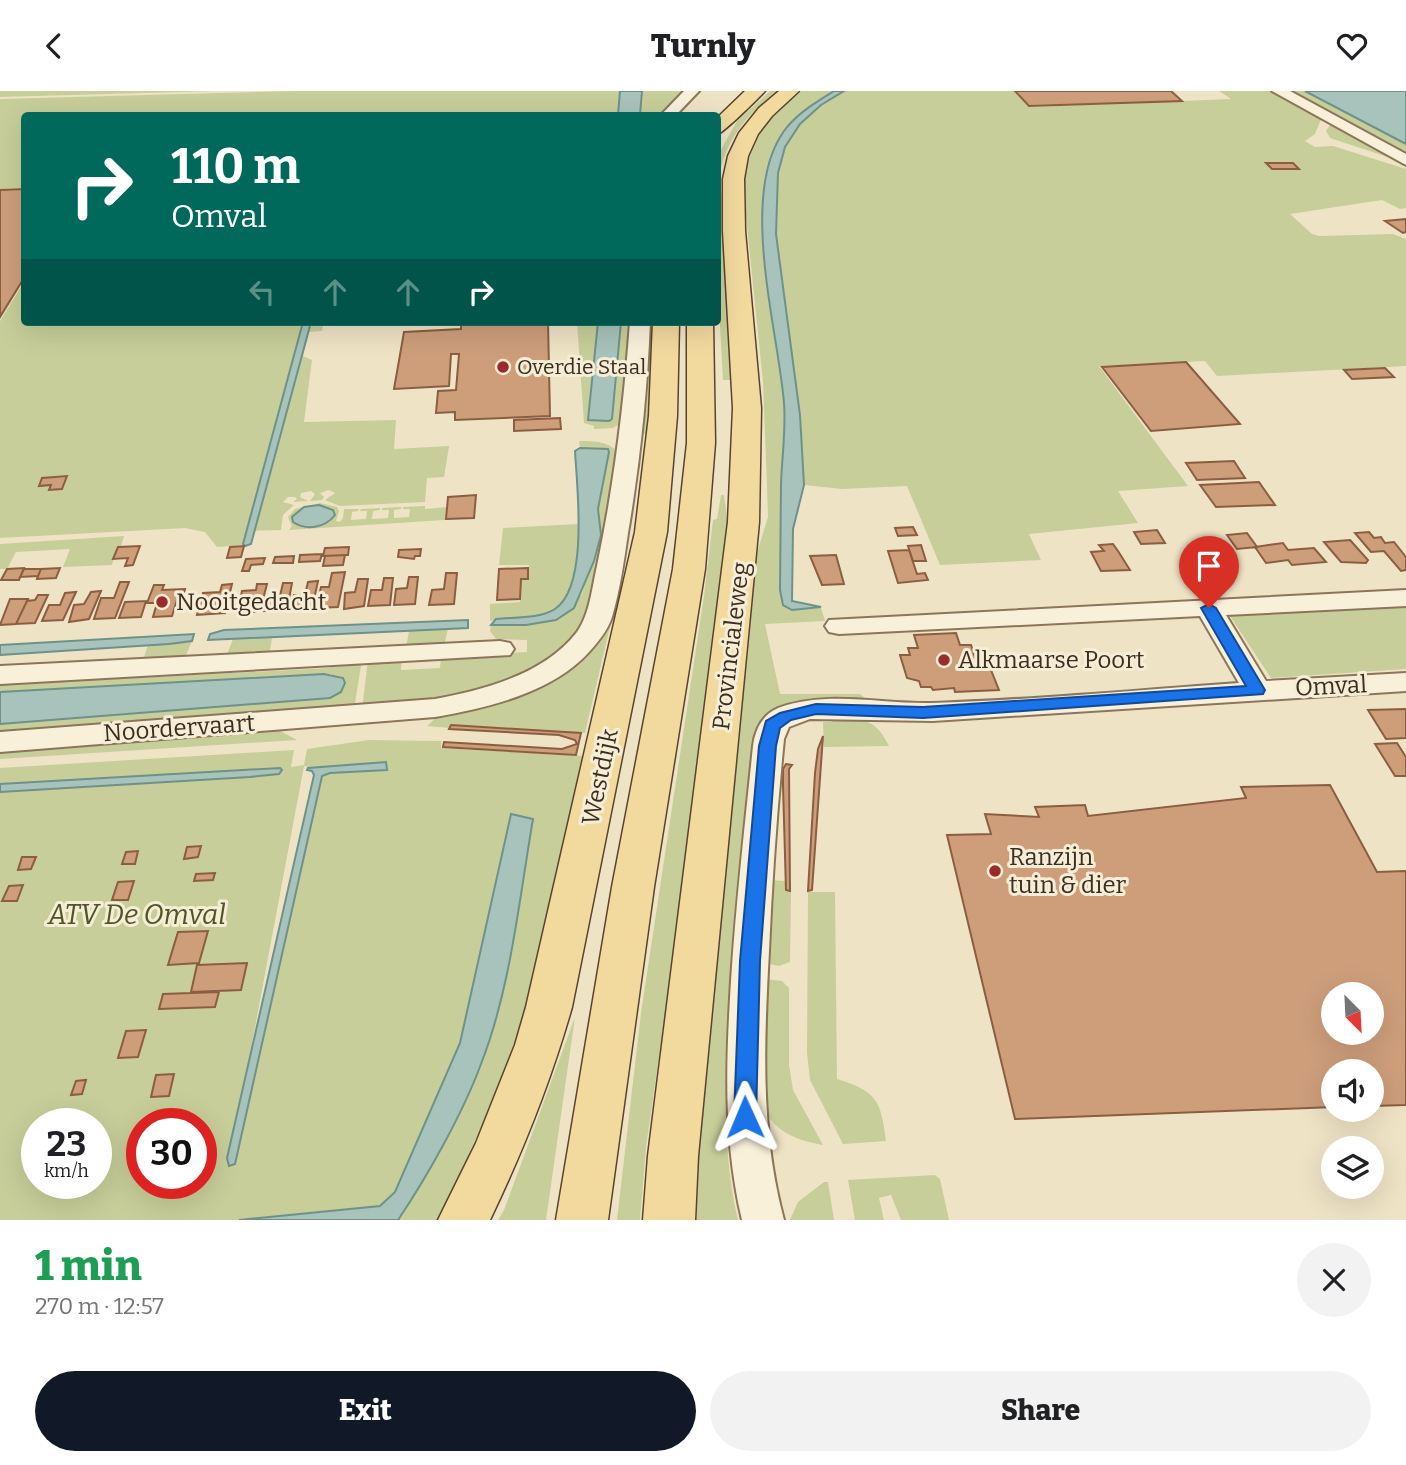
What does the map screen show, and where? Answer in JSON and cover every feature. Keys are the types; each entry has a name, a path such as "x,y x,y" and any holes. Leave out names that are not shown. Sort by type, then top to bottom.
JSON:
{"main road":[{"path":"721,124 733,110 756,91"},
{"name":"Provincialeweg","path":"668,1220 676,1129 743,551 747,419 733,204 734,165 750,130 763,113 790,91"},
{"name":"Westdijk","path":"465,1218 500,1146 550,1007 651,532 663,416 666,326"},
{"name":"Provincialeweg","path":"582,1220 631,900 691,558 702,417 700,326"}],"street":[{"path":"671,112 692,91"},
{"path":"1279,91 1406,160"},
{"name":"Noordervaart","path":"0,742 427,709 497,693 550,669 592,632 598,619 617,534 632,435 640,326"},
{"path":"839,626 1406,598"},
{"path":"1209,608 1257,690"},
{"path":"0,675 500,649"},
{"name":"Omval","path":"763,1220 750,1167 743,1100 750,961 772,725 786,716 816,709 923,712 1406,682"}],"green space":[{"path":"0,91 216,91 0,97"},
{"path":"293,91 620,91 618,112 21,112 21,188 0,189 0,99"},
{"path":"642,91 684,91 663,112 640,112"},
{"path":"770,91 778,91 758,107 741,127 728,149 721,169 721,150 737,121"},
{"path":"802,91 1016,91 1032,107 1231,99 1219,91 1273,91 1322,117 1315,134 1305,141 1315,147 1333,146 1406,169 1406,208 1400,209 1382,200 1290,214 1312,234 1319,236 1393,234 1406,239 1406,366 1217,376 1205,361 1099,366 1188,486 1118,491 1138,523 1029,534 1041,560 940,565 907,486 842,489 804,485 795,518 783,518 781,600 792,610 821,608 825,621 765,624 780,694 860,694 868,701 820,698 790,703 765,719 756,733 727,1055 727,1138 738,1220 696,1220 702,1088 757,553 768,517 763,382 746,217 744,164 752,142 760,130 783,105"},
{"path":"1283,91 1305,91 1406,144 1406,155"},
{"path":"1332,122 1406,163 1330,138 1326,131"},
{"path":"721,188 734,380 723,380 720,326"},
{"path":"21,287 21,326 323,326 322,331 309,332 303,356 312,360 304,422 396,420 394,449 449,446 444,477 427,478 425,502 340,506 325,500 335,493 329,490 320,493 324,497 322,500 310,501 315,494 311,491 301,493 300,497 308,501 293,502 297,499 288,497 283,502 294,505 283,515 281,530 247,531 244,545 217,547 205,532 185,528 0,538 0,321"},
{"path":"577,326 598,326 588,420 612,420 621,326 634,326 623,422 613,428 594,429 594,426 584,423"},
{"path":"645,326 655,326 650,434 644,434 621,580 585,733 427,726 443,711 458,713 498,698 596,633"},
{"path":"579,441 606,444 619,454 589,619 570,641 526,673 469,695 362,709 368,660 402,659 401,670 440,668 441,657 527,652 527,640 496,639 490,631 491,625 526,625 556,620 582,594 601,535 598,509 609,452 608,449 580,448"},
{"path":"721,495 724,495 728,525 727,583 646,1147 640,1220 617,1220 641,1013 713,520 717,519"},
{"path":"320,503 337,507 339,511 336,521 340,522 344,509 359,509 352,512 351,520 366,519 367,511 360,511 361,509 380,508 373,511 372,519 388,518 389,510 382,508 401,507 394,510 394,518 409,517 410,509 403,507 425,506 425,509 447,507 446,519 475,518 289,530 292,526 288,517 295,509"},
{"path":"578,524 578,546 571,585 559,605 551,611 537,615 490,621 490,604 520,602 521,580 528,579 529,565 499,565 503,528"},
{"path":"124,536 121,546 117,547 112,565 63,567 70,549 16,552 7,569 0,569 0,544"},
{"path":"1406,605 1406,669 1271,678 1230,616"},
{"path":"448,629 444,645 406,648 409,631"},
{"path":"272,638 269,655 226,657 233,639"},
{"path":"192,641 184,660 143,660 148,645"},
{"path":"362,660 354,709 0,736 0,724 330,698 332,674 0,692 0,685 329,668 343,661"},
{"path":"832,719 852,719 873,725 889,746 824,747 823,722 832,722"},
{"path":"273,727 297,740 0,759 0,748"},
{"name":"ATV De Omval","path":"369,740 441,741 441,748 585,756 532,992 496,1095 438,1220 398,1220 449,1131 481,1064 505,982 532,818 511,815 460,1043 395,1192 380,1206 239,1220 0,1220 0,768 294,750 291,767 304,765 307,749","holes":["304,766 328,766 330,773 322,776 235,1164 229,1166"]},
{"path":"769,880 785,881 786,890 791,891 790,962 779,966 769,964 764,958"},
{"path":"808,892 835,892 837,1079 861,1088 875,1099 882,1116 886,1141 843,1144 810,1080 807,1053"},
{"path":"764,979 782,981 789,988 789,1065 793,1090 823,1145 782,1131 765,1110 762,1068"},
{"path":"575,1017 546,1220 498,1220 504,1210"},
{"path":"935,1175 940,1179 949,1220 901,1220 891,1195 879,1198 884,1220 855,1220 848,1180"},
{"path":"824,1182 828,1182 834,1220 790,1220 798,1202"}],"water":[{"path":"620,91 642,91 640,112 618,112"},
{"path":"834,91 844,91 821,105 800,124 785,147 778,173 776,234 800,415 804,485 793,529 792,601 821,607 792,610 783,605 780,590 784,403 764,263 764,190 771,158 784,131 801,113"},
{"path":"1305,91 1406,91 1406,144"},
{"path":"302,326 310,326 251,544 243,544"},
{"path":"598,326 621,326 612,419 588,420"},
{"path":"580,448 608,449 609,452 598,509 601,535 594,561 574,608 556,620 526,625 491,625 496,619 549,612 566,597 573,580 577,558 579,511 575,451"},
{"path":"319,505 333,510 335,515 326,523 304,527 293,522 292,517 304,507"},
{"path":"468,620 468,628 208,640 210,634 224,630"},
{"path":"194,634 192,641 169,644 0,655 0,645"},
{"path":"324,674 343,678 345,683 341,692 330,698 0,724 0,692"},
{"path":"386,762 387,770 330,773 322,776 235,1164 229,1166 227,1158 314,775 307,770"},
{"path":"282,770 279,774 250,777 0,792 0,784"},
{"path":"511,814 533,819 500,1005 465,1103 432,1165 398,1220 239,1220 380,1206 395,1192 460,1043"}],"building":[{"path":"1015,91 1171,91 1182,101 1029,106"},
{"path":"1266,163 1293,163 1299,169 1272,169"},
{"path":"21,189 21,283 0,317 0,190"},
{"path":"1406,219 1406,232 1403,233 1385,221"},
{"path":"461,326 548,326 550,416 455,420 455,412 436,413 438,391 456,390 459,354 451,354 449,386 394,389 404,332 461,329"},
{"path":"1186,362 1240,424 1151,431 1102,367"},
{"path":"1385,368 1394,377 1352,379 1344,370"},
{"path":"560,418 561,429 514,431 514,420"},
{"path":"1234,461 1245,478 1197,480 1186,463"},
{"path":"67,476 62,489 49,490 51,485 39,486 42,478"},
{"path":"1259,482 1275,505 1216,507 1200,485"},
{"path":"476,495 474,518 446,519 448,497"},
{"path":"913,527 917,535 898,536 895,528"},
{"path":"1157,530 1165,543 1141,544 1134,532"},
{"path":"1369,532 1374,538 1381,537 1385,543 1394,542 1406,557 1406,570 1401,571 1384,551 1371,552 1355,533"},
{"path":"1247,533 1257,547 1237,549 1227,535"},
{"path":"1350,540 1368,560 1366,563 1341,562 1324,542"},
{"path":"1283,543 1288,550 1314,548 1326,562 1292,565 1288,560 1266,563 1255,547"},
{"path":"1113,544 1130,570 1101,571 1091,552 1104,551 1099,545"},
{"path":"921,545 926,561 913,561 908,546"},
{"path":"140,546 133,565 125,566 128,558 113,559 118,547"},
{"path":"244,546 241,557 227,558 230,547"},
{"path":"349,547 348,555 323,556 325,548"},
{"path":"421,549 420,556 415,556 414,559 398,557 399,550"},
{"path":"909,550 917,574 925,573 928,580 898,583 888,551"},
{"path":"322,554 320,561 299,562 300,555"},
{"path":"345,555 343,565 323,566 325,556"},
{"path":"836,555 844,584 822,585 810,556"},
{"path":"294,556 293,563 273,563 275,557"},
{"path":"265,558 263,564 251,565 249,571 242,571 246,559"},
{"path":"24,568 19,580 1,580 7,569"},
{"path":"60,568 56,578 37,579 41,569"},
{"path":"528,568 528,579 521,579 520,599 497,600 499,569"},
{"path":"24,569 41,569 38,576 20,577"},
{"path":"345,572 338,607 316,608 321,587 329,587 332,573"},
{"path":"446,573 457,573 454,604 429,605 432,590 444,589"},
{"path":"409,577 418,577 415,604 394,605 396,589 407,588"},
{"path":"384,578 393,578 390,605 368,606 371,590 382,590"},
{"path":"358,579 368,579 364,606 344,609 345,593 355,592"},
{"path":"318,581 312,609 291,610 294,595 305,595 308,582"},
{"path":"120,582 129,582 115,618 94,619 101,598 114,598"},
{"path":"283,583 292,583 287,610 264,611 268,597 280,596"},
{"path":"232,584 225,613 197,615 203,593 220,592 222,585"},
{"path":"257,584 267,584 260,611 242,614 239,612 240,608 230,608 234,596 241,596 242,591 256,590"},
{"name":"Nooitgedacht","path":"154,585 164,585 162,590 185,589 182,600 177,600 172,616 153,617 157,603 147,603"},
{"path":"101,591 89,619 69,622 74,605 84,604 91,592"},
{"path":"76,592 63,620 42,621 49,605 60,605 65,593"},
{"path":"38,595 48,595 35,623 16,624 27,601 35,600"},
{"path":"10,599 28,599 16,624 0,625"},
{"path":"146,601 141,617 119,618 125,602"},
{"name":"Alkmaarse Poort","path":"956,633 960,645 971,645 975,657 986,657 988,663 992,663 995,670 991,670 999,690 933,690 931,687 921,687 919,681 907,678 900,655 910,655 908,648 918,648 914,635"},
{"path":"1406,709 1406,738 1386,739 1368,710"},
{"path":"451,725 581,733 576,755 443,747 444,742 562,749 577,744 575,740 559,735 449,729"},
{"path":"823,736 812,890 808,891 815,773 818,749"},
{"path":"1397,743 1406,757 1406,776 1395,776 1375,744"},
{"path":"786,764 792,765 789,769 790,891 786,890 783,769"},
{"path":"1330,785 1377,872 1406,871 1406,1105 1384,1106 1384,1059 1321,1059 1321,1107 1015,1119 947,835 991,834 985,814 1039,817 1035,807 1085,805 1088,816 1246,798 1241,787"},
{"path":"201,846 198,857 184,859 187,847"},
{"path":"138,851 135,864 122,864 126,852"},
{"path":"22,857 36,857 31,869 18,870"},
{"path":"215,873 213,880 194,881 196,874"},
{"path":"134,881 128,900 112,900 118,882"},
{"path":"23,885 17,901 2,901 9,886"},
{"path":"208,931 199,963 168,965 178,932"},
{"path":"247,963 241,990 191,992 197,965"},
{"path":"219,992 215,1007 159,1009 163,994"},
{"path":"146,1030 138,1057 118,1058 126,1031"},
{"path":"174,1074 169,1096 151,1097 156,1075"},
{"path":"86,1080 82,1094 71,1095 76,1081"}],"place":[{"name":"Overdie Staal","path":"503,367"},
{"name":"Nooitgedacht","path":"162,602"},
{"name":"Alkmaarse Poort","path":"944,660"},
{"name":"Ranzijn tuin & dier","path":"995,871"}],"route":[{"path":"745,1117 743,1100 750,961 769,731 772,725 786,716 816,709 923,712 1257,690 1209,608"}]}
